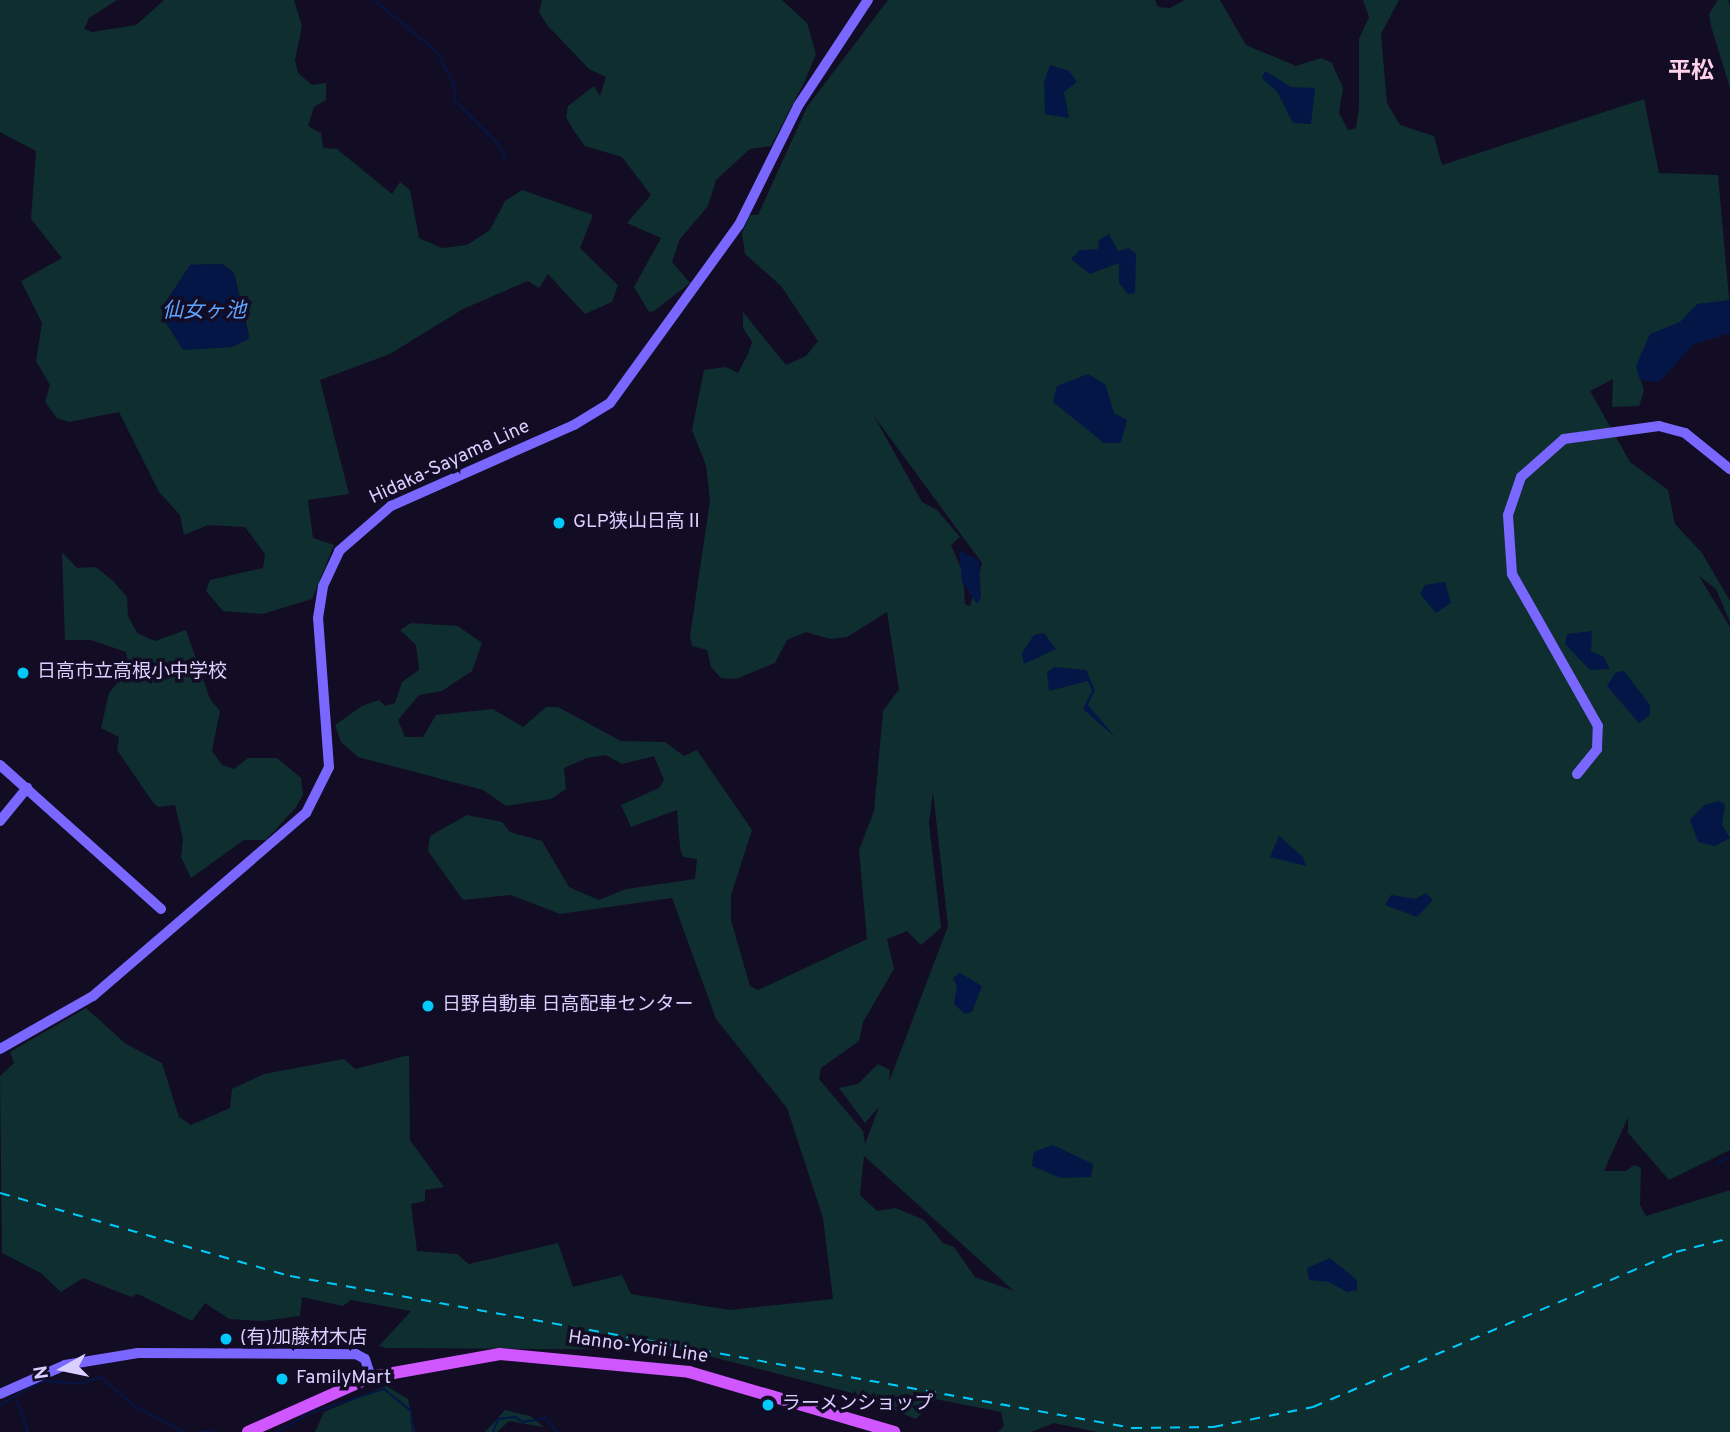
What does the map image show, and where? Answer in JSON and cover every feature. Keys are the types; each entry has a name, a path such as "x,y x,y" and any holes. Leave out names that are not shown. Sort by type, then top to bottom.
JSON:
{"main road":[{"path":"0,1049 93,996 306,813 328,767 318,618 323,586 339,551 391,506 574,425 610,403 739,225 798,106 868,0"},
{"path":"1577,774 1597,749 1598,726 1512,574 1508,515 1521,477 1564,439 1659,426 1685,433 1730,469"},
{"path":"0,765 161,909"},
{"path":"0,821 27,788"},
{"path":"0,1394 65,1366 138,1353 356,1354 365,1359 372,1377"},
{"name":"Hanno-Yorii Line","path":"248,1432 372,1377 500,1354 623,1362 757,1389 894,1432"}],"green space":[{"path":"0,0 117,0 89,18 84,29 92,32 136,25 164,0 294,0 302,26 295,60 298,73 312,85 326,83 326,100 314,107 308,126 321,133 323,148 337,149 392,194 400,182 410,190 419,238 442,248 467,245 490,230 505,201 522,190 593,215 580,248 618,285 612,302 585,314 548,274 539,288 528,281 463,309 390,354 320,380 349,494 308,500 313,538 334,545 312,599 263,614 223,611 206,591 210,580 263,568 265,554 245,527 208,525 184,535 180,515 159,492 119,412 69,422 57,418 45,402 50,385 36,361 42,323 21,281 62,258 31,219 36,151 0,132","holes":["222,264 234,273 249,335 183,350 190,265"]},
{"path":"542,0 782,0 807,23 816,54 771,146 750,149 716,180 708,206 680,239 672,262 690,283 654,311 649,312 634,287 661,238 627,223 651,195 622,157 585,146 566,117 568,106 594,86 600,96 606,77 589,69 547,25 539,12"},
{"path":"888,0 1155,0 1158,7 1170,8 1185,0 1220,0 1246,45 1296,66 1321,58 1332,63 1343,88 1339,113 1348,130 1356,128 1359,108 1359,39 1369,17 1363,0 1399,0 1381,34 1387,103 1400,125 1434,136 1442,165 1644,99 1659,173 1718,175 1730,309 1637,367 1644,391 1639,406 1612,407 1613,379 1590,391 1630,462 1668,490 1675,524 1702,553 1730,601 1730,622 1716,589 1699,576 1730,627 1730,1150 1669,1180 1628,1133 1628,1117 1604,1171 1626,1171 1634,1165 1641,1168 1640,1205 1646,1216 1730,1190 1730,1432 1097,1432 1054,1423 1031,1432 998,1432 1004,1426 1001,1412 935,1399 916,1419 852,1393 685,1350 386,1348 379,1346 411,1311 351,1300 343,1306 302,1297 300,1316 262,1321 229,1319 205,1303 192,1321 138,1294 131,1297 83,1278 61,1292 41,1273 2,1253 0,1076 14,1063 10,1052 86,1008 126,1044 162,1063 179,1117 191,1125 230,1108 232,1089 264,1074 344,1059 355,1069 409,1055 410,1140 444,1187 425,1190 425,1201 411,1204 417,1251 457,1254 469,1264 558,1243 573,1287 622,1275 631,1294 730,1310 833,1299 823,1218 787,1108 716,1019 672,898 560,914 511,895 463,900 428,851 430,836 467,815 502,822 510,832 542,841 569,887 599,900 626,889 695,879 697,859 683,857 677,810 631,827 621,805 659,788 664,780 654,756 622,764 606,755 587,758 564,768 566,789 551,799 506,806 483,790 358,757 341,742 335,725 362,706 379,700 385,706 395,703 402,682 419,670 416,645 400,630 411,623 458,626 482,643 472,671 442,691 419,695 398,720 405,737 423,737 436,715 493,709 523,727 546,707 558,707 621,741 665,742 684,756 697,750 752,830 731,895 731,920 750,986 758,990 867,939 859,850 874,811 883,711 899,689 887,612 847,637 830,639 806,632 787,640 775,663 736,679 721,678 711,667 707,650 692,646 690,636 710,501 706,465 692,430 704,370 726,367 738,373 752,342 743,328 743,312 786,365 806,356 818,341 781,286 745,254 742,233 750,215 758,215 807,107","holes":["874,416 982,563 970,606 965,604 963,573 951,545 960,537 937,510 922,502","933,792 948,926 889,1082 890,1070 878,1064 858,1084 839,1088 865,1123 879,1107 865,1144 863,1131 819,1079 821,1068 859,1041 863,1022 894,969 887,939 907,931 921,945 941,928 929,823","864,1156 1014,1291 975,1277 954,1247 943,1243 924,1220 896,1208 877,1211 860,1195"]},
{"path":"1718,0 1728,0 1730,6 1730,88 1709,14"},
{"path":"62,552 77,568 96,567 113,581 127,597 128,616 137,633 155,641 186,630 210,699 220,711 212,751 222,765 234,769 248,758 277,758 301,778 303,795 296,807 266,840 244,840 191,878 181,857 183,839 175,805 158,807 152,801 117,750 119,737 101,728 109,693 129,669 126,652 91,640 65,640"},
{"path":"386,1386 408,1399 415,1432 315,1432 324,1412"},
{"path":"505,1410 530,1416 544,1427 509,1421 497,1432 485,1432"}],"water":[{"path":"1050,65 1069,71 1077,82 1064,92 1069,118 1045,114 1044,82"},
{"path":"1265,71 1291,87 1315,88 1311,124 1293,123 1278,93 1262,78"},
{"path":"1109,234 1118,251 1129,248 1136,254 1135,293 1128,294 1119,283 1119,263 1090,274 1071,259 1080,250 1098,249 1099,240"},
{"name":"仙女ヶ池","path":"222,264 234,273 249,339 232,347 183,350 162,317 163,306 190,265"},
{"path":"1730,300 1730,333 1694,344 1659,382 1640,380 1636,366 1650,334 1680,322 1697,304"},
{"path":"1088,374 1105,384 1114,413 1127,420 1121,443 1104,443 1053,402 1057,386"},
{"path":"959,550 979,560 981,597 977,604 962,582"},
{"path":"1445,582 1451,603 1436,613 1420,594 1425,585"},
{"path":"1592,631 1591,651 1604,657 1610,669 1590,670 1565,644 1567,634"},
{"path":"1044,633 1056,649 1024,664 1022,653 1034,635"},
{"path":"1055,667 1086,670 1095,690 1088,705 1115,737 1083,709 1092,691 1088,681 1049,691 1047,672"},
{"path":"1624,671 1650,705 1650,715 1639,723 1607,686 1616,672"},
{"path":"1718,801 1725,804 1722,825 1730,838 1715,846 1698,842 1690,820 1704,805"},
{"path":"1279,836 1303,857 1306,866 1270,857"},
{"path":"1426,893 1433,900 1417,917 1385,905 1391,895 1415,899"},
{"path":"960,973 982,986 972,1012 965,1014 954,1004 957,986 953,978"},
{"path":"1053,1145 1093,1164 1091,1177 1061,1178 1032,1166 1034,1152"},
{"path":"1330,1258 1357,1280 1357,1290 1347,1292 1329,1282 1309,1280 1307,1268"}],"waterway":[{"path":"374,0 437,52 454,85 455,101 500,146 505,160"},
{"path":"1716,1164 1730,1157"},
{"path":"0,1405 41,1381 80,1384 101,1377 134,1406 184,1432"},
{"path":"276,1432 310,1413 384,1389 411,1411 413,1432"},
{"path":"17,1400 28,1432"},
{"path":"493,1432 498,1419 515,1417 523,1422 545,1418 557,1432"},
{"path":"201,1432 213,1432"}],"railway":[{"path":"0,1193 290,1276 1132,1428 1213,1427 1313,1407 1676,1252 1730,1238"}],"place":[{"name":"GLP狭山日高Ⅱ","path":"559,523"},
{"name":"日高市立高根小中学校","path":"23,673"},
{"name":"日野自動車 日高配車センター","path":"428,1006"},
{"name":"(有)加藤材木店","path":"226,1339"},
{"name":"FamilyMart","path":"282,1379"},
{"name":"ラーメンショップ","path":"768,1405"}],"district":[{"name":"平松","path":"1691,73"}]}
